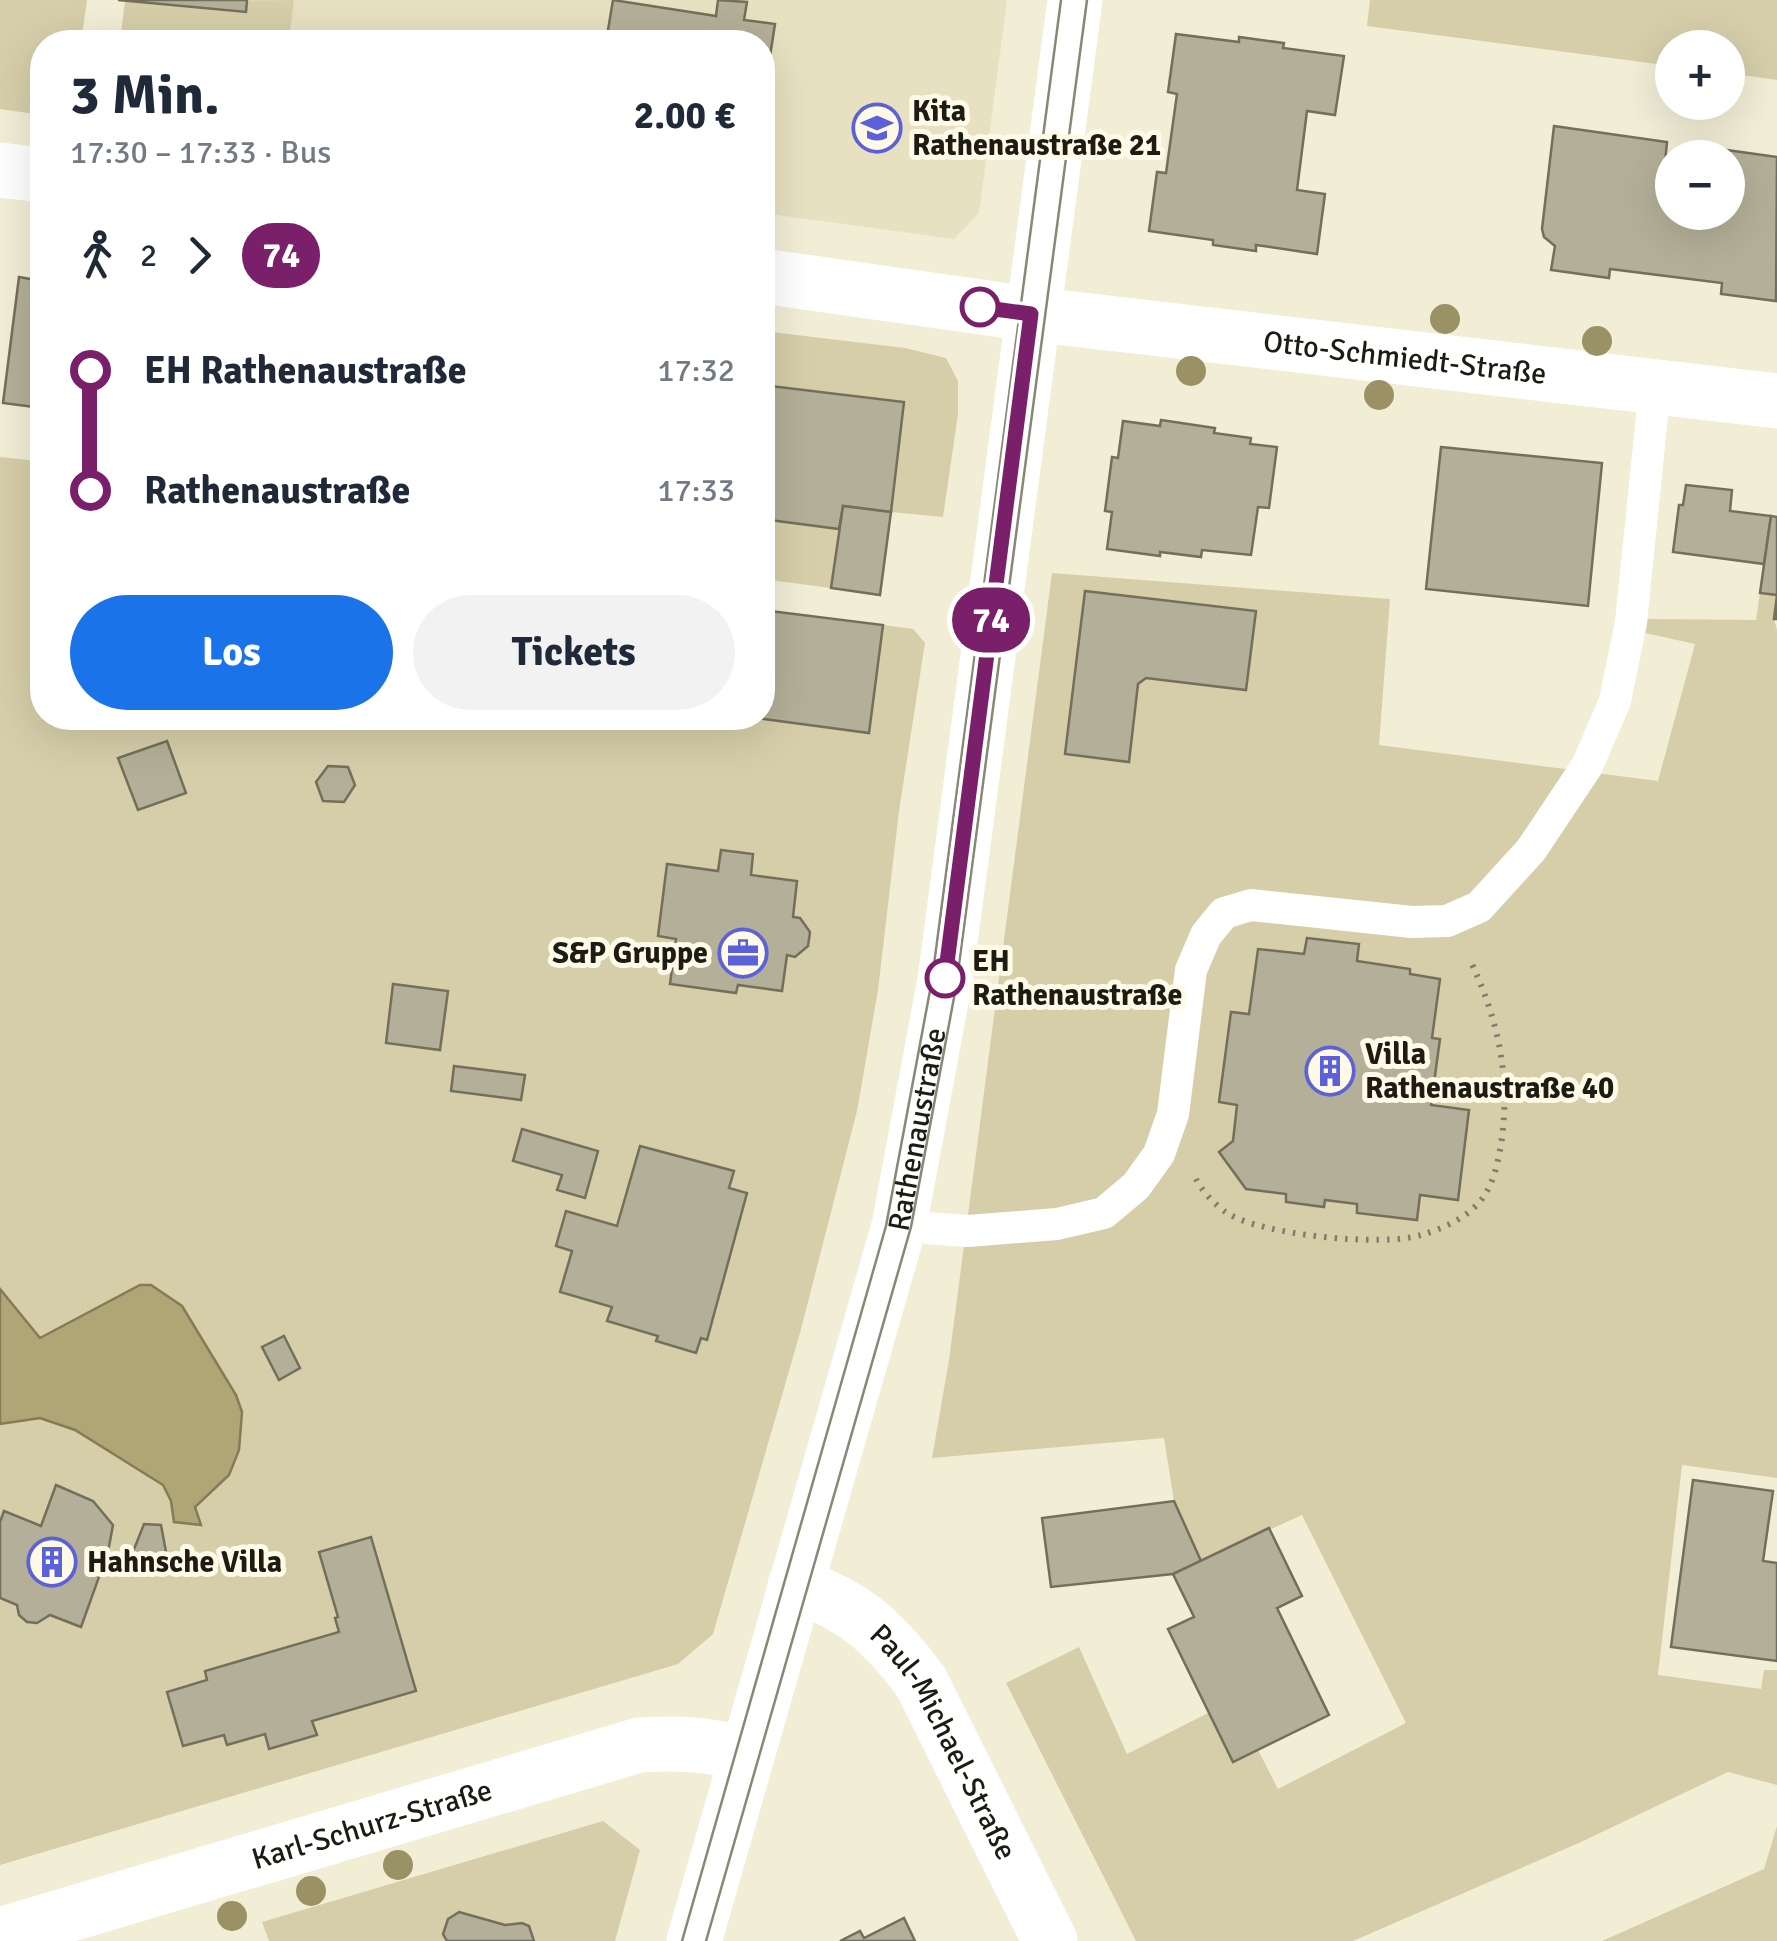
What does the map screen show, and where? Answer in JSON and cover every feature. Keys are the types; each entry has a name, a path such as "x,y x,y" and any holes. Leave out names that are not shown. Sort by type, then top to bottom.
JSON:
{"street":[{"name":"Rathenaustraße","path":"694,1941 899,1226 944,980 1075,0"},
{"path":"0,170 30,174"},
{"name":"Otto-Schmiedt-Straße","path":"775,278 1031,314 1777,401"},
{"name":"Paul-Michael-Straße","path":"795,1585 829,1597 860,1615 893,1645 921,1682 1050,1941"},
{"name":"Karl-Schurz-Straße","path":"0,1936 639,1745 683,1742 747,1756"}],"lane":[{"path":"899,1226 990,1230 1057,1224 1104,1212 1136,1186 1159,1154 1173,1114 1191,970 1206,935 1224,913 1251,905 1412,922 1447,921 1479,907 1531,850 1587,766 1615,701 1631,622 1655,387"}],"path":[{"path":"1173,1114 1184,1154 1200,1187 1226,1212 1261,1226 1370,1240 1417,1236 1453,1222 1484,1197 1499,1160 1506,1109 1505,1065 1490,1002 1470,961 1433,921"}],"shaded area":[{"path":"0,0 87,0 83,30 30,30 30,113 0,109"},
{"name":"Kita Rathenaustraße 21","path":"294,0 1007,0 979,213 954,239 775,215 775,30 290,30"},
{"path":"294,0 290,30 121,30 125,1"},
{"path":"1370,0 1777,0 1777,80 1745,75 1745,30 1655,30 1655,64 1367,26"},
{"path":"775,332 905,348 946,358 958,381 958,414 943,517 891,512 904,402 775,386"},
{"path":"0,457 30,460 30,730 775,730 775,720 868,731 883,625 913,629 925,643 899,811 878,990 857,1111 800,1333 713,1634 678,1664 0,1865","holes":["721,850 752,854 751,875 797,881 793,917 801,918 810,932 808,945 796,957 787,955 782,990 738,985 736,993 671,984 676,939 718,871"]},
{"path":"775,521 839,529 831,588 775,581"},
{"path":"1052,573 1390,599 1379,745 1658,781 1695,644 1645,633 1648,619 1756,620 1760,593 1777,595 1777,1478 1682,1465 1658,1675 1761,1689 1764,1670 1777,1670 1777,1785 1728,1772 1581,1842 1353,1941 1136,1941 1006,1683 1079,1647 1127,1754 1210,1712 1233,1762 1258,1750 1278,1789 1406,1723 1302,1515 1201,1561 1174,1501 1164,1438 932,1458 949,1360","holes":["1085,591 1146,678 1138,684 1129,762 1066,754","1307,938 1358,944 1357,961 1410,969 1410,974 1440,979 1432,1038 1440,1040 1431,1105 1469,1110 1420,1195 1417,1219 1357,1213 1357,1204 1325,1200 1286,1202 1286,1194 1219,1152 1233,1141 1237,1105 1219,1101 1231,1013 1249,1014 1258,949 1304,954"]},
{"path":"140,1285 151,1285 182,1306 236,1395 242,1412 239,1450 229,1475 195,1507 201,1525 174,1522 171,1501 163,1485 75,1430 40,1418 0,1424 0,1289 40,1338"},
{"path":"603,1821 640,1850 615,1941 269,1941 262,1922"},
{"path":"1777,1826 1777,1941 1602,1941 1764,1869"}],"building":[{"path":"118,0 247,0 246,12"},
{"path":"613,0 716,16 718,0 747,2 744,20 775,24 774,30 608,30"},
{"path":"1176,34 1239,42 1239,37 1344,56 1335,115 1307,111 1297,190 1325,194 1317,254 1256,245 1256,251 1149,231 1157,172 1166,173 1177,94 1168,92"},
{"path":"1554,126 1655,140 1655,230 1745,230 1745,153 1777,157 1776,301 1721,294 1722,283 1610,269 1609,278 1551,270 1555,246 1544,237"},
{"path":"19,277 30,279 30,406 3,403"},
{"path":"775,387 904,402 891,512 843,506 839,529 775,521"},
{"path":"1161,420 1215,428 1214,433 1251,438 1250,444 1277,447 1269,508 1258,507 1251,555 1202,550 1201,557 1160,552 1160,556 1107,549 1112,512 1105,511 1112,457 1118,458 1123,421 1160,426"},
{"path":"1441,447 1602,463 1588,606 1426,589"},
{"path":"1686,485 1732,490 1730,511 1771,516 1764,564 1673,552 1679,505 1683,505"},
{"path":"843,506 891,512 880,595 831,588"},
{"path":"1771,516 1777,517 1777,595 1760,593"},
{"path":"1085,591 1256,611 1246,690 1146,678 1138,684 1129,762 1065,754"},
{"path":"775,612 883,625 869,733 775,721"},
{"path":"167,741 186,793 138,810 118,758"},
{"path":"328,766 348,767 355,785 344,802 323,801 316,782"},
{"path":"721,850 753,854 751,875 797,881 793,917 800,918 810,932 808,946 795,957 787,955 782,991 738,985 736,993 670,984 676,939 658,936 667,864 718,871"},
{"name":"Villa Rathenaustraße 40","path":"1307,938 1359,944 1357,961 1410,969 1410,974 1440,979 1432,1038 1440,1039 1431,1105 1469,1110 1458,1200 1420,1195 1417,1220 1357,1213 1357,1204 1325,1200 1324,1207 1286,1202 1286,1194 1246,1189 1219,1152 1233,1141 1237,1105 1219,1102 1231,1012 1249,1014 1258,949 1304,954"},
{"path":"393,984 448,991 440,1050 386,1043"},
{"path":"454,1066 525,1075 521,1100 451,1091"},
{"path":"522,1129 598,1151 585,1198 557,1190 562,1175 513,1161"},
{"path":"640,1146 734,1171 729,1188 747,1193 707,1340 701,1338 696,1353 656,1341 658,1336 607,1321 612,1307 560,1292 572,1251 556,1246 566,1211 617,1226"},
{"path":"284,1336 300,1368 279,1380 262,1347"},
{"path":"1693,1480 1773,1491 1763,1561 1777,1563 1777,1661 1671,1647"},
{"name":"Hahnsche Villa","path":"56,1485 93,1501 113,1525 108,1552 81,1627 50,1615 37,1623 27,1622 19,1615 17,1605 0,1598 0,1522 4,1511 41,1526"},
{"path":"1174,1501 1201,1561 1173,1574 1051,1587 1042,1518"},
{"path":"144,1524 161,1525 169,1568 129,1562"},
{"path":"1269,1528 1302,1596 1277,1608 1329,1715 1233,1762 1168,1629 1194,1617 1173,1574"},
{"path":"371,1537 416,1691 312,1721 317,1735 269,1749 265,1734 227,1745 224,1735 183,1746 167,1692 207,1680 205,1671 339,1632 319,1552"},
{"path":"459,1912 505,1925 522,1923 529,1926 534,1941 447,1941 443,1934 448,1919"},
{"path":"904,1918 915,1941 840,1941 860,1931 864,1938"}],"tram line":[{"path":"682,1941 886,1226 932,980 1061,0"},
{"path":"706,1941 911,1227 956,987 1087,0"}],"bus line":[{"name":"74","path":"945,978 1031,314 980,307"}],"place":[{"name":"Kita Rathenaustraße 21","path":"877,128"},
{"name":"S&P Gruppe","path":"743,953"},
{"name":"EH Rathenaustraße","path":"945,978"},
{"name":"Villa Rathenaustraße 40","path":"1330,1071"},
{"name":"Hahnsche Villa","path":"52,1562"}]}
